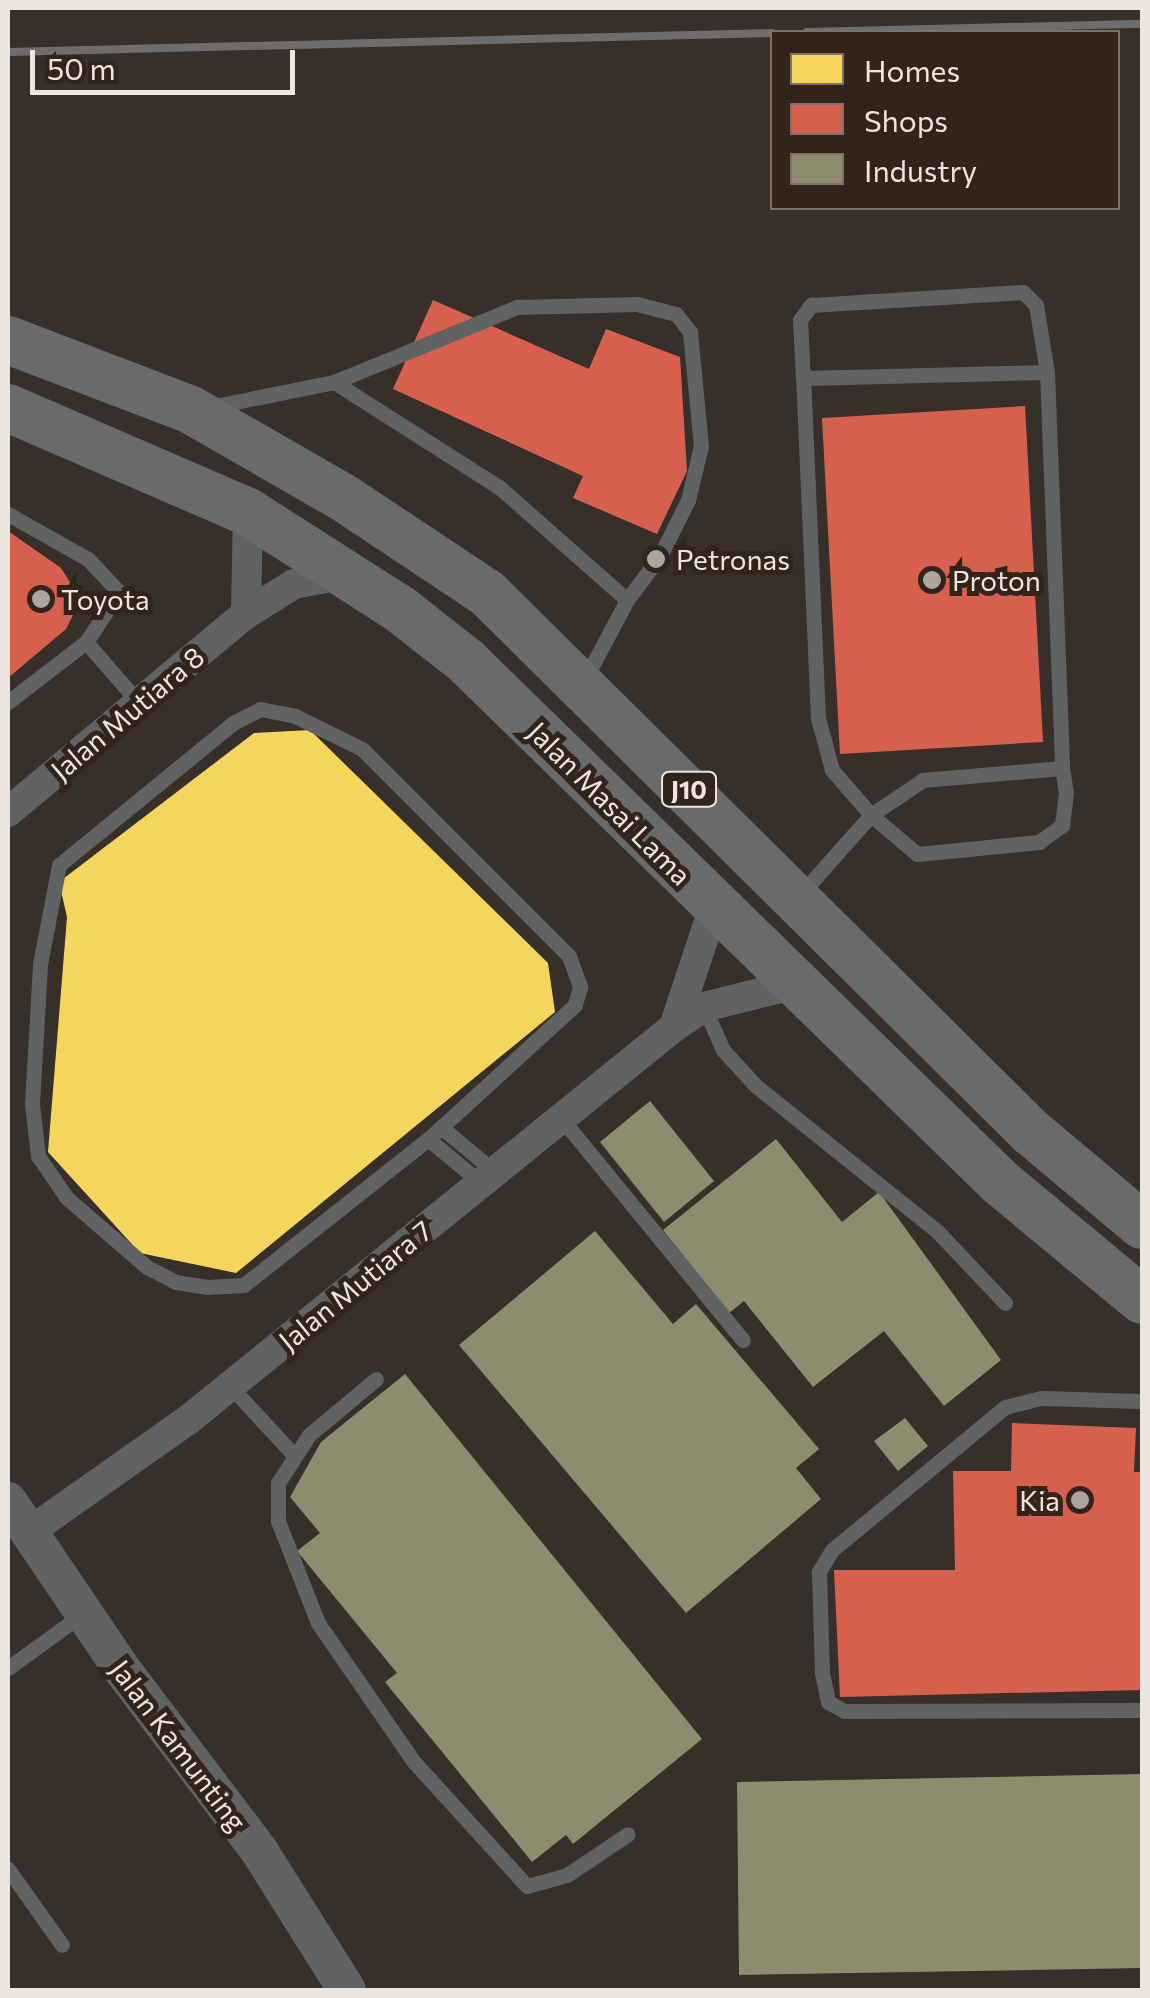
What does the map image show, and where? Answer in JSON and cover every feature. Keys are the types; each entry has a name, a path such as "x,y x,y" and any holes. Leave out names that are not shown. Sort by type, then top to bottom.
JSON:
{"main road":[{"name":"J10","path":"8,340 191,410 344,498 487,593 584,682 1031,1132 1142,1226"},
{"name":"Jalan Masai Lama","path":"8,408 248,512 347,574 466,660 792,985 1001,1183 1142,1300"}],"street":[{"path":"246,614 248,512"},
{"name":"Jalan Mutiara 8","path":"8,812 246,614 294,584 347,574"},
{"path":"674,1027 714,907"},
{"name":"Jalan Mutiara 7","path":"29,1532 230,1386 674,1027 704,1007 792,985"},
{"name":"Jalan Kamunting","path":"8,1502 84,1613 260,1852 347,1990"}],"lane":[{"path":"1023,292 1036,305 1047,372 1062,768 1062,825 1039,842 917,854 870,815 832,770 818,718 803,378 800,320 811,305 1023,292"},
{"path":"191,410 334,382 517,306 638,304 676,314 690,332 702,446 688,500 660,556 627,600 584,682"},
{"path":"803,378 1047,372"},
{"path":"334,382 499,487 627,600"},
{"path":"8,514 88,558 115,584 117,601 86,642 8,702"},
{"path":"86,642 139,703"},
{"path":"260,709 295,716 362,749 569,956 580,987 575,1005 428,1138 244,1285 176,1282 148,1268 67,1198 38,1156 32,1104 40,964 58,865 234,723 260,709"},
{"path":"797,900 870,815 923,780 1062,768"},
{"path":"704,1007 723,1050 756,1086 937,1231 1005,1303"},
{"path":"561,1118 743,1340"},
{"path":"442,1126 488,1177"},
{"path":"428,1138 488,1177"},
{"path":"376,1378 292,1453 278,1483 278,1521 318,1623 414,1762 504,1868 527,1886 567,1875 628,1834"},
{"path":"230,1386 292,1453"},
{"path":"1142,1401 1041,1398 1005,1407 832,1550 819,1572 822,1673 828,1702 844,1711 1142,1710"},
{"path":"8,1668 84,1613"},
{"path":"8,1869 62,1945"}],"building: Homes":[{"path":"310,730 548,963 555,1012 236,1273 140,1253 48,1152 67,917 59,882 254,733"}],"building: Shops":[{"path":"433,300 589,369 606,329 680,357 687,471 657,534 573,498 583,476 393,389"},
{"name":"Proton","path":"1025,406 1043,742 840,754 822,418"},
{"name":"Toyota","path":"8,531 61,568 75,590 76,609 66,629 8,678"},
{"path":"1012,1423 1136,1428 1134,1472 1142,1472 1142,1690 840,1697 834,1570 955,1570 953,1471 1011,1471"}],"building: Industry":[{"path":"650,1101 714,1181 664,1222 600,1142"},
{"path":"776,1139 842,1222 879,1192 1001,1360 944,1406 884,1331 813,1387 744,1301 729,1313 663,1230"},
{"path":"595,1231 673,1324 696,1304 819,1449 796,1468 821,1499 686,1613 459,1345"},
{"path":"405,1374 702,1739 573,1844 566,1835 532,1862 385,1682 397,1673 297,1551 320,1533 290,1497 321,1442"},
{"path":"905,1418 928,1446 898,1471 874,1441"},
{"path":"1142,1774 1142,1968 739,1975 737,1782"}],"railway":[{"path":"891,30 1142,24"},
{"path":"8,52 770,33"}],"place":[{"name":"Petronas","path":"656,559"},
{"name":"Proton","path":"932,580"},
{"name":"Toyota","path":"41,599"},
{"name":"Kia","path":"1080,1500"}]}
